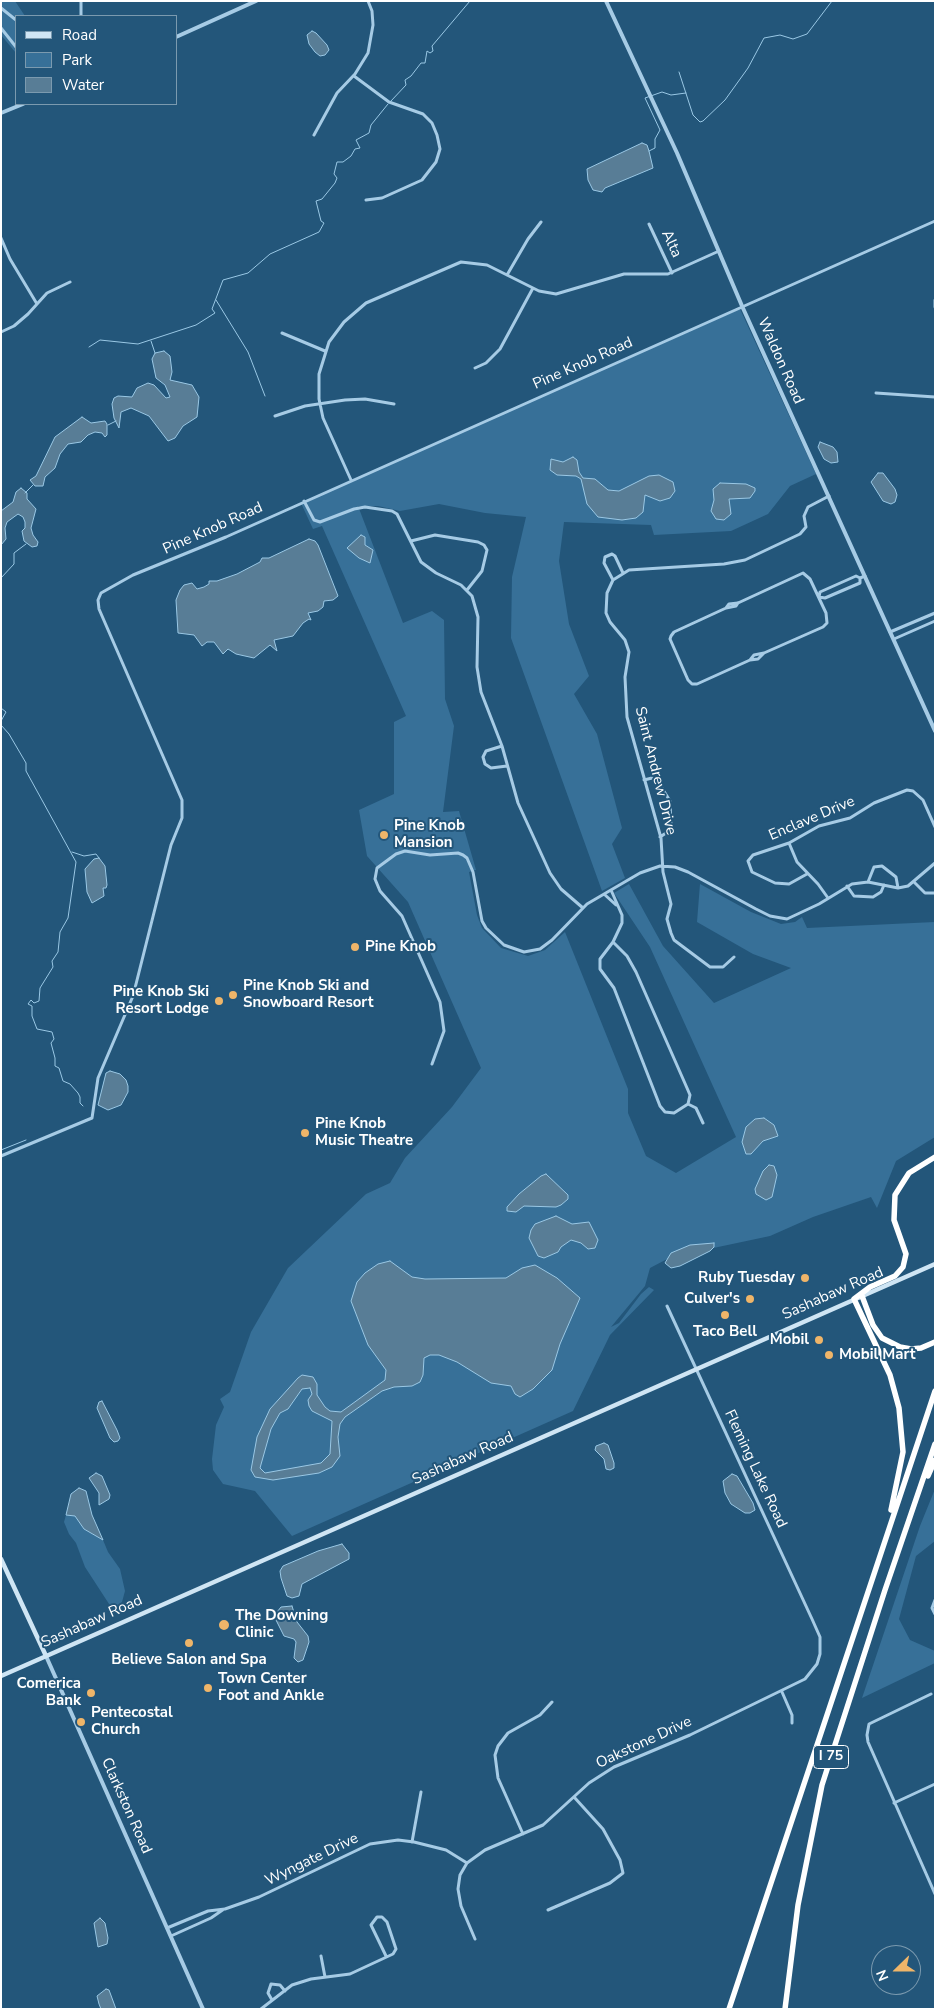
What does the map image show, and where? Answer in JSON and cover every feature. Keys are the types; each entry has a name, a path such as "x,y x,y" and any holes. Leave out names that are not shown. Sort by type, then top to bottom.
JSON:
{"highway":[{"path":"883,1544 901,1464 902,1423 890,1374 854,1299 870,1287 895,1276 903,1267 906,1254 894,1217 895,1195 909,1173 935,1157"},
{"path":"862,1296 873,1325 882,1338 890,1343 911,1349 921,1348 935,1342"},
{"name":"I 75","path":"728,2009 935,1391"},
{"name":"I 75","path":"785,2009 798,1905 822,1785 885,1590 935,1444"},
{"path":"919,1493 935,1460"}],"main road":[{"name":"Sashabaw Road","path":"1,1676 935,1264"},
{"name":"Clarkston Road","path":"1,1559 46,1656"}],"street":[{"path":"81,1 81,15"},
{"path":"178,36 256,1"},
{"path":"314,135 337,93 354,76 368,53 371,39 372,11 368,1"},
{"name":"Waldon Road","path":"606,1 665,128 742,306 935,731"},
{"path":"1,8 15,19"},
{"path":"1,28 15,46"},
{"path":"354,76 389,102 423,114 432,123 438,135 440,149 436,162 422,180 382,198 366,200"},
{"path":"1,114 21,105"},
{"name":"Pine Knob Road","path":"1,1156 92,1118 98,1078 133,996 170,845 182,818 182,800 99,609 98,600 101,593 133,575 226,537 935,221"},
{"path":"507,275 528,238 541,222"},
{"name":"Alta","path":"649,224 672,273"},
{"path":"1,238 10,259 37,304"},
{"path":"351,480 330,435 320,403 319,374 325,351 334,335 355,311 377,298 444,268 469,261 487,265 533,288 550,294 563,293 596,280 619,275 672,273 719,251"},
{"path":"1,332 14,326 47,293 70,282"},
{"path":"475,368 486,363 500,349 533,288"},
{"path":"935,300 935,307"},
{"path":"282,333 325,351"},
{"path":"876,393 935,397"},
{"path":"275,416 320,403 365,399 394,404"},
{"path":"623,573 615,556 612,554 605,556 604,563 613,580 623,573 639,568 737,563 800,534 806,527 804,516 808,507 829,496"},
{"path":"304,501 314,520 320,522 354,509 365,507 392,510 397,514 421,562 467,590 476,606 477,668 482,692 502,746 518,803 544,863 562,889 582,908"},
{"path":"411,541 435,536 450,536 484,545 487,550 482,571 467,590"},
{"path":"803,573 810,579 818,597 828,618 823,626 764,653 758,658 697,684 692,684 688,680 670,639 674,632 726,608 729,604 738,603 803,573"},
{"path":"818,597 820,592 856,576 860,578 866,576"},
{"path":"818,597 825,598 860,583 860,578"},
{"name":"Saint Andrew Drive","path":"613,580 607,593 606,614 628,646 628,662 625,677 627,717 660,837 663,866 671,904 667,919 674,940 710,966 723,967 734,957"},
{"path":"890,632 935,613"},
{"path":"894,639 935,621"},
{"path":"502,746 486,751 483,756 485,764 491,768 507,766"},
{"path":"644,780 652,778 657,780 667,795 671,807 669,831 660,837"},
{"name":"Enclave Drive","path":"807,874 784,885 768,880 750,869 748,861 753,855 789,843 819,826 850,818 874,803 907,790 913,791 923,800 935,827"},
{"path":"789,843 797,862 818,884 828,898"},
{"path":"432,1064 439,1051 444,1031 440,1002 402,916 376,884 374,874 377,868 396,854 405,851 430,855 458,853 467,858 473,872 482,920 486,928 504,945 524,952 533,951 546,944 582,908 604,894 645,870 663,866 688,872 756,909 778,918 793,917 847,886 868,882 898,888 908,886 935,863"},
{"path":"868,882 874,867 882,866 896,877 898,888"},
{"path":"914,882 925,893 935,893"},
{"path":"847,886 854,896 872,897 881,892 884,885"},
{"path":"611,890 622,923 613,942 600,959 600,969 614,988 660,1106 665,1112 674,1113 688,1104 690,1095 636,972 627,956 613,942"},
{"path":"604,894 617,905"},
{"path":"688,1104 696,1108 703,1123"},
{"name":"Fleming Lake Road","path":"667,1306 808,1610 821,1642"},
{"path":"935,1600 932,1608 935,1614"},
{"name":"Oakstone Drive","path":"467,1863 485,1850 543,1825 589,1783 614,1767 662,1748 805,1680 816,1664 821,1642"},
{"name":"Clarkston Road","path":"46,1656 202,2009"},
{"path":"782,1692 792,1715 792,1723"},
{"path":"931,1694 869,1724 868,1742 935,1894"},
{"path":"523,1834 498,1778 496,1755 498,1746 508,1733 540,1714 552,1702"},
{"path":"894,1802 935,1784"},
{"path":"412,1842 421,1792"},
{"path":"548,1910 610,1883 623,1873 620,1860 604,1829 574,1797"},
{"name":"Wyngate Drive","path":"167,1928 208,1911 225,1908 270,1893 363,1847 398,1840 412,1842 446,1850 467,1863"},
{"path":"467,1863 460,1875 458,1889 461,1906 475,1939"},
{"name":"Wyngate Drive","path":"171,1936 211,1918 225,1908"},
{"path":"261,2009 298,1983 350,1974 394,1954 396,1950 387,1922 382,1917 377,1917 372,1925 386,1956"},
{"path":"322,1956 325,1977"},
{"path":"272,2000 268,1992 271,1984 280,1985 285,1991"}],"green space":[{"path":"1,1 15,1 24,15 15,15 15,52 1,35"},
{"path":"740,309 816,474 790,486 768,514 731,531 654,535 651,525 564,522 559,561 569,624 589,676 574,694 597,734 622,828 612,844 625,878 602,891 511,638 512,577 526,517 485,513 439,504 400,511 378,506 358,506 403,623 432,611 444,620 445,699 454,726 443,812 459,811 476,870 469,872 477,915 482,928 501,948 528,956 545,950 565,932 628,1089 628,1113 646,1156 676,1173 736,1137 650,947 614,893 629,884 663,946 714,1003 791,968 753,954 697,922 700,884 751,912 781,924 795,922 802,917 807,928 935,922 935,1137 896,1161 877,1208 871,1197 813,1217 770,1236 671,1257 650,1268 645,1286 611,1327 619,1323 641,1294 649,1287 654,1290 610,1335 573,1411 292,1536 255,1491 223,1484 213,1470 212,1459 216,1425 224,1407 220,1399 230,1392 251,1332 288,1268 366,1194 390,1183 405,1158 452,1107 481,1068 408,902 367,856 359,810 394,794 394,722 406,716 322,526 313,529 301,503"},
{"path":"935,1489 935,1541 916,1556 899,1619 910,1640 935,1651 935,1663 862,1698 920,1526"},
{"path":"66,1515 75,1515 84,1529 103,1540 108,1552 120,1569 125,1591 122,1602 117,1607 111,1607 85,1567 76,1543 69,1534 64,1522"}],"water":[{"path":"312,31 327,45 329,50 325,55 320,56 309,44 307,35"},
{"path":"642,143 647,145 653,168 605,188 602,192 593,190 588,180 587,169"},
{"path":"164,351 170,356 172,372 170,380 192,385 199,397 197,417 183,426 175,438 168,441 149,416 131,408 121,412 119,428 114,418 112,404 114,398 118,396 132,397 137,388 148,383 154,385 166,398 170,397 165,385 156,378 152,359 155,353"},
{"path":"82,417 91,423 105,421 107,424 107,435 105,437 102,433 95,432 88,435 81,442 68,444 60,454 55,468 45,477 43,486 35,486 30,480 36,476 55,437"},
{"path":"820,442 833,447 837,452 838,462 831,463 824,459 818,447"},
{"path":"573,457 577,460 579,472 583,478 595,479 608,490 619,491 649,476 659,475 673,482 675,491 670,498 660,501 645,495 643,512 636,518 622,520 598,517 587,504 581,479 576,476 557,475 550,470 551,459 563,462"},
{"path":"878,473 883,473 895,489 897,495 895,502 891,504 883,501 871,482"},
{"path":"720,483 746,484 755,488 750,498 729,499 731,514 724,520 716,519 711,511 714,500 713,489"},
{"path":"21,488 27,493 27,499 36,509 31,528 38,542 37,546 32,547 24,541 22,531 25,528 25,522 23,517 18,514 7,522 5,528 6,539 1,545 1,511 13,502 16,492"},
{"path":"361,535 365,537 365,545 373,550 370,563 359,558 347,548"},
{"path":"309,539 315,541 318,545 338,596 333,600 324,601 323,607 318,611 308,613 311,620 309,619 303,623 293,636 274,640 277,651 270,645 254,658 236,654 228,649 223,654 214,642 207,642 202,646 194,635 178,633 176,600 184,585 192,583 197,589 204,587 209,584 209,581 217,581 237,574 260,562 262,558 269,558"},
{"path":"99,858 105,866 107,885 106,888 103,888 104,896 92,903 87,892 85,869 94,859"},
{"path":"110,1071 120,1074 126,1080 128,1092 121,1105 108,1110 98,1105 106,1073"},
{"path":"764,1118 774,1125 778,1136 763,1141 751,1154 746,1154 742,1142 746,1127 755,1119"},
{"path":"769,1165 774,1166 777,1175 772,1197 766,1200 756,1194 755,1189 763,1171"},
{"path":"546,1174 568,1195 568,1199 556,1207 524,1206 516,1212 507,1211 507,1207 519,1194"},
{"path":"556,1216 572,1224 589,1222 598,1240 595,1248 588,1249 581,1243 571,1240 561,1247 558,1252 544,1258 538,1256 529,1238 531,1230 535,1224"},
{"path":"714,1243 714,1247 710,1251 680,1266 671,1268 665,1263 671,1253 690,1245"},
{"path":"390,1261 412,1277 425,1279 506,1278 522,1268 535,1265 557,1278 580,1298 560,1344 552,1370 533,1389 520,1397 515,1394 511,1386 491,1383 457,1362 439,1355 430,1355 424,1358 423,1375 420,1382 412,1386 394,1387 382,1391 345,1417 340,1424 338,1437 340,1456 332,1467 319,1473 273,1480 255,1477 251,1470 257,1437 270,1409 302,1375 313,1377 317,1384 317,1395 325,1407 330,1411 341,1412 385,1380 386,1370 368,1345 351,1301 357,1282 365,1273 378,1264","holes":["310,1388 312,1394 308,1400 312,1411 332,1421 330,1454 321,1463 265,1473 260,1468 271,1429 280,1413 288,1409 302,1389"]},
{"path":"102,1401 117,1430 120,1438 118,1441 114,1442 110,1438 97,1408 99,1402"},
{"path":"604,1443 608,1445 614,1463 614,1468 610,1470 606,1469 604,1459 595,1450 596,1446"},
{"path":"96,1473 102,1476 110,1495 109,1499 99,1505 99,1493 89,1478"},
{"path":"732,1474 737,1476 753,1503 755,1510 750,1513 745,1513 731,1504 725,1493 723,1481"},
{"path":"79,1488 86,1491 92,1515 103,1540 84,1529 75,1516 66,1515 71,1494"},
{"path":"342,1544 349,1553 349,1559 302,1584 299,1596 292,1598 287,1596 280,1571 283,1566 318,1551"},
{"path":"292,1606 297,1622 308,1636 309,1642 303,1660 298,1662 294,1658 296,1642 294,1639 284,1636 276,1620 277,1612 281,1607"},
{"path":"100,1918 105,1923 108,1938 107,1944 98,1947 94,1923"},
{"path":"106,1989 109,1990 116,2009 101,2009 97,1996"}],"waterway":[{"path":"391,101 406,85 405,80 411,76 421,63 425,63 427,51 430,53 433,51 432,46 470,1"},
{"path":"679,72 693,115 700,122 703,121 725,100 748,68 764,38 780,35 793,39 807,34 832,1"},
{"path":"649,151 655,148 655,139 660,130 645,98 662,92 671,95 686,93"},
{"path":"89,347 100,340 138,344 196,325 215,313 212,309 223,280 248,273 270,254 319,232 324,223 321,221 316,201 322,199 335,183 337,178 334,174 337,162 343,162 351,156 355,149 360,148 356,140 369,133 371,125 388,104"},
{"path":"216,300 248,352 265,396"},
{"path":"151,341 155,353"},
{"path":"108,425 116,421"},
{"path":"25,493 33,485"},
{"path":"1,578 14,564 14,553 26,544"},
{"path":"1,708 6,712 1,721"},
{"path":"1,725 9,734 26,763 26,771 76,862 68,918 60,932 58,952 52,961 53,967 40,988 39,1001 34,1003 31,1000 28,1004 32,1006 32,1016 37,1029 52,1032 54,1039 51,1043 55,1066 59,1068 63,1081 70,1084 78,1093 80,1103 83,1106"},
{"path":"72,852 84,856 96,854 99,858"},
{"path":"1,1150 26,1140"}],"place":[{"name":"Pine Knob Mansion","path":"384,835"},
{"name":"Pine Knob","path":"355,947"},
{"name":"Pine Knob Ski and Snowboard Resort","path":"233,995"},
{"name":"Pine Knob Ski Resort Lodge","path":"219,1001"},
{"name":"Pine Knob Music Theatre","path":"305,1133"},
{"name":"Ruby Tuesday","path":"805,1278"},
{"name":"Culver's","path":"750,1299"},
{"name":"Taco Bell","path":"725,1315"},
{"name":"Mobil","path":"819,1340"},
{"name":"Mobil Mart","path":"829,1355"},
{"name":"The Downing Clinic","path":"224,1625"},
{"name":"Believe Salon and Spa","path":"189,1643"},
{"name":"Town Center Foot and Ankle","path":"208,1688"},
{"name":"Comerica Bank","path":"91,1693"},
{"name":"Pentecostal Church","path":"81,1722"}]}
